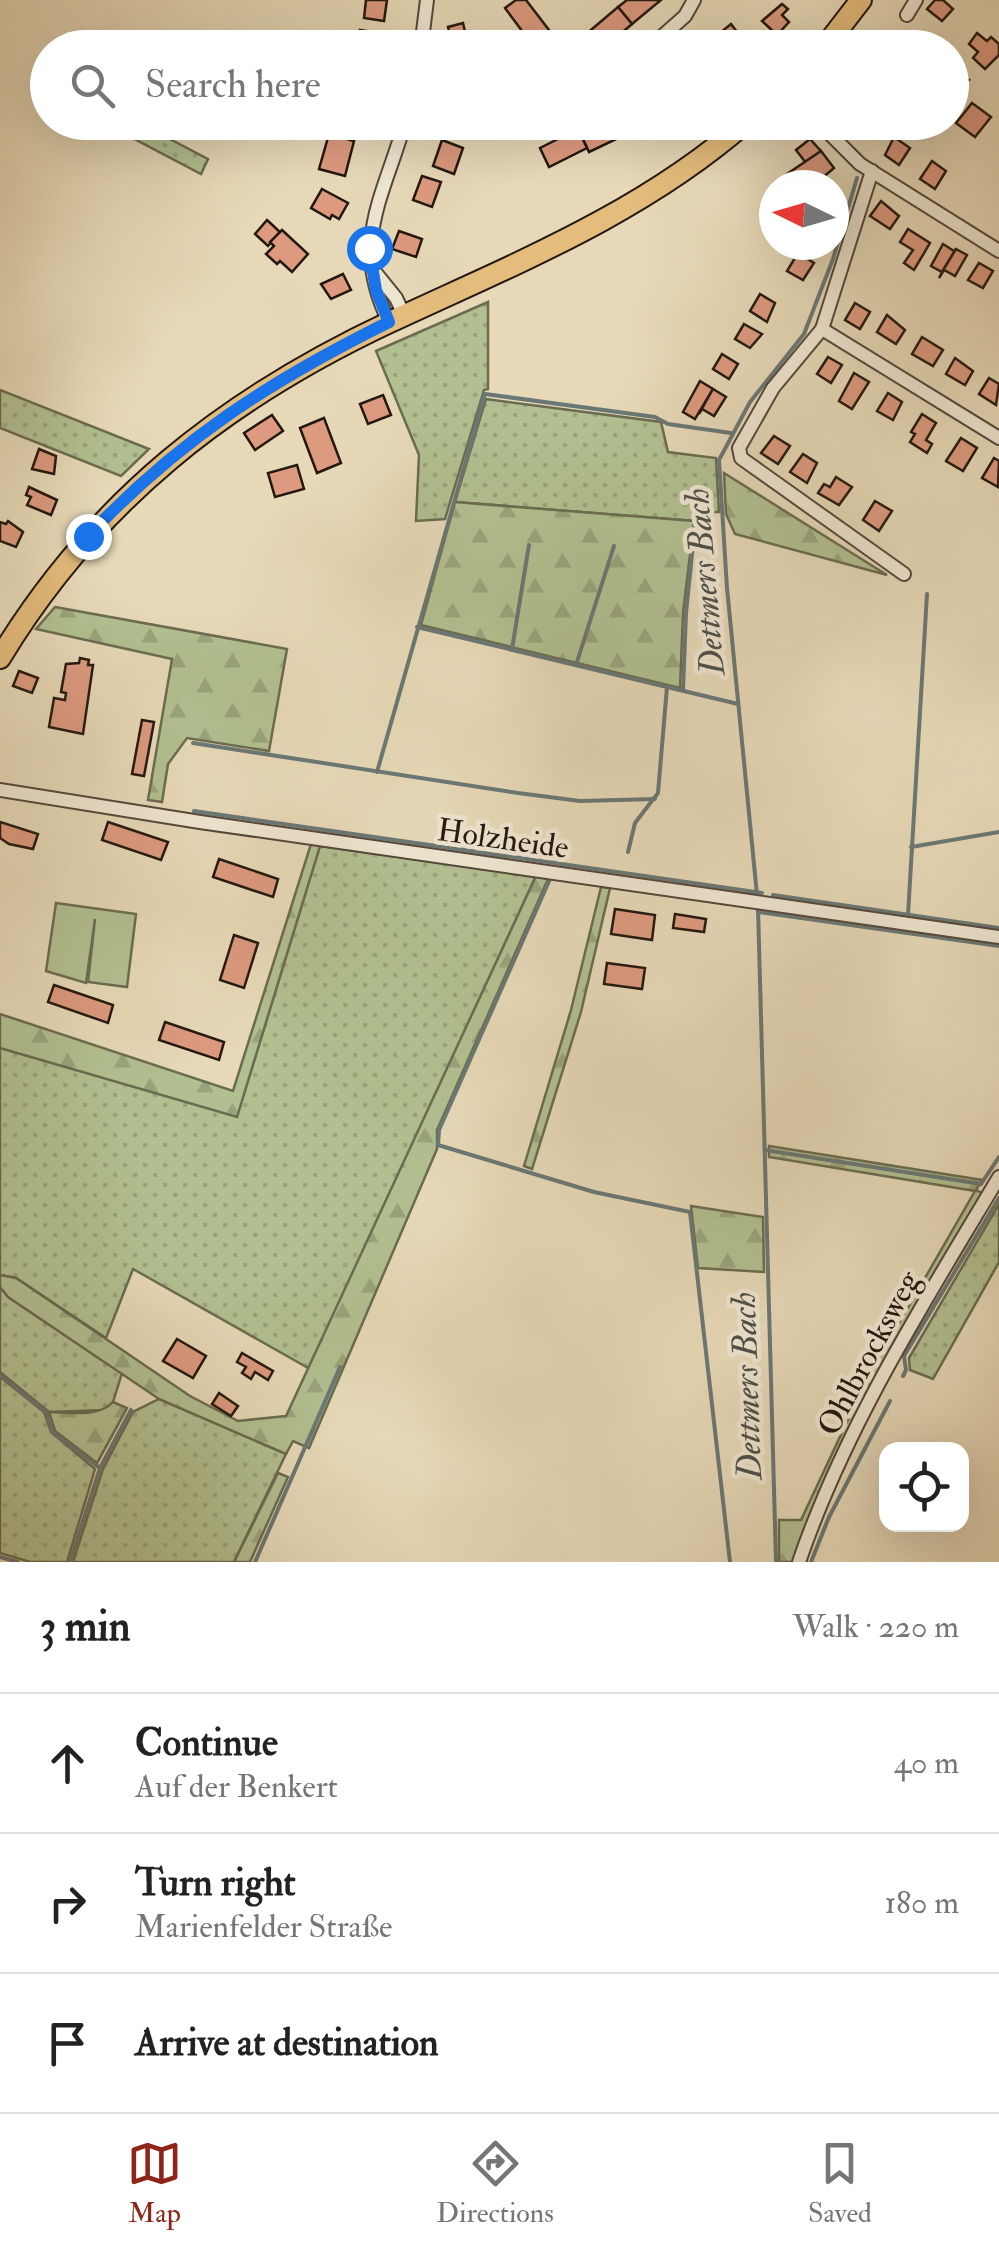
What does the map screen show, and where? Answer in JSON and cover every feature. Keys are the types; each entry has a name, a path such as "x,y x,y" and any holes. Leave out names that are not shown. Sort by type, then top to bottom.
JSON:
{"main road":[{"path":"838,30 861,0"},
{"path":"0,658 44,590 76,550 164,462 212,424 266,388 396,319 594,227 656,189 722,140"}],"street":[{"path":"424,30 427,0"},
{"path":"670,30 686,16 694,0"},
{"path":"906,15 916,0"},
{"path":"396,319 387,285 374,270 369,248 372,226 399,140"},
{"path":"836,140 860,164 999,251"},
{"path":"872,171 822,329 755,417 739,448 741,458 904,574"},
{"path":"822,329 999,438"},
{"name":"Holzheide","path":"0,790 999,937"},
{"name":"Ohlbrocksweg","path":"799,1562 816,1513 893,1356 999,1178"}],"green space":[{"path":"136,140 172,140 208,159 201,174"},
{"path":"488,302 488,389 484,390 445,519 416,521 419,455 376,351"},
{"path":"0,390 149,449 121,476 0,428"},
{"path":"486,399 661,422 668,452 716,458 719,512 695,512 694,521 455,502"},
{"path":"724,473 887,575 735,534 726,514"},
{"path":"455,502 694,521 683,613 680,688 421,625"},
{"path":"55,607 287,649 269,751 187,738 168,764 162,802 148,800 172,659 36,629"},
{"path":"311,844 320,846 237,1117 0,1048 0,1014 233,1091"},
{"path":"320,846 536,876 310,1369 133,1269 106,1338 16,1278 0,1275 0,1048 237,1116"},
{"path":"536,876 548,879 437,1130 437,1149 309,1448 293,1441 286,1454 159,1399 8,1297 0,1287 0,1275 16,1278 190,1396 238,1421 286,1416"},
{"path":"601,887 610,888 581,1012 532,1169 524,1166 571,1010"},
{"path":"56,903 136,914 127,987 88,982 95,919 86,983 46,971"},
{"path":"769,1146 982,1180 976,1190 984,1194 890,1354 794,1562 779,1562 779,1520 801,1520 868,1377 975,1191 769,1157"},
{"path":"999,1204 999,1262 933,1379 910,1370 909,1358"},
{"path":"691,1206 763,1217 764,1272 698,1268"},
{"path":"0,1287 122,1373 113,1402 105,1410 49,1412 0,1372"},
{"path":"0,1377 44,1412 51,1432 95,1469 67,1562 30,1562 0,1553"},
{"path":"159,1399 286,1454 234,1562 73,1562 103,1469 133,1412"},
{"path":"113,1402 127,1408 97,1463 55,1431 49,1412 91,1412"},
{"path":"278,1473 288,1477 250,1562 234,1562"}],"building":[{"path":"366,0 387,0 384,21 364,18"},
{"path":"516,0 526,0 549,30 521,30 505,8"},
{"path":"627,0 661,0 632,24 618,7"},
{"path":"935,0 943,0 953,9 942,21 927,9"},
{"path":"782,4 788,9 782,15 789,22 782,30 772,30 762,21"},
{"path":"618,7 632,24 625,30 591,30"},
{"path":"463,23 465,30 449,30 448,27"},
{"path":"977,33 999,44 999,55 985,69 973,58 978,52 969,44"},
{"path":"972,103 991,117 975,137 969,133"},
{"path":"327,140 354,141 345,176 319,169"},
{"path":"442,140 463,148 454,174 433,166"},
{"path":"556,140 583,140 587,148 549,167 540,148"},
{"path":"583,140 614,140 589,152"},
{"path":"811,140 821,151 806,163 796,150"},
{"path":"892,140 910,148 899,165 885,155"},
{"path":"821,151 834,168 832,170 793,170"},
{"path":"932,161 946,171 935,189 920,179"},
{"path":"422,176 441,182 432,207 413,200"},
{"path":"322,189 348,203 339,219 332,215 330,219 311,208"},
{"path":"881,201 899,216 890,229 870,216"},
{"path":"267,220 280,232 268,246 255,234"},
{"path":"908,229 930,243 914,270 904,263 913,250 900,242"},
{"path":"282,230 308,254 292,272 266,254 274,246 270,242"},
{"path":"399,231 422,239 416,257 392,249"},
{"path":"943,244 956,249 942,272 931,266"},
{"path":"956,249 967,255 955,276 944,270 939,278 942,272"},
{"path":"794,260 814,263 803,280 787,271"},
{"path":"979,263 993,271 983,288 968,280"},
{"path":"343,274 351,290 331,299 321,284"},
{"path":"760,294 775,303 767,322 750,311"},
{"path":"855,303 870,312 860,329 845,320"},
{"path":"887,315 905,330 896,344 877,332"},
{"path":"744,324 762,334 750,348 735,339"},
{"path":"922,337 943,350 933,366 912,354"},
{"path":"722,354 738,364 729,379 713,369"},
{"path":"828,357 842,365 831,383 817,374"},
{"path":"955,358 973,371 965,385 946,374"},
{"path":"854,373 869,382 852,409 839,401"},
{"path":"989,378 999,384 996,405 979,394"},
{"path":"700,381 713,389 695,419 683,412"},
{"path":"713,389 726,397 714,416 702,409 699,414"},
{"path":"888,393 902,402 893,420 877,411"},
{"path":"383,395 391,415 368,424 360,404"},
{"path":"922,414 936,423 926,440 932,444 927,453 910,442 915,434 911,432"},
{"path":"272,415 283,431 255,450 244,433"},
{"path":"324,418 341,463 317,473 300,428"},
{"path":"774,436 790,446 778,464 761,453"},
{"path":"961,438 977,448 963,471 946,461"},
{"path":"39,449 56,456 54,474 32,469"},
{"path":"803,454 817,463 807,483 790,472"},
{"path":"994,458 999,461 998,487 982,478"},
{"path":"297,465 304,489 275,497 268,473"},
{"path":"836,477 852,487 839,505 818,493 824,484 830,487"},
{"path":"29,487 57,500 51,515 27,505 31,497 26,495"},
{"path":"875,501 892,511 879,531 863,520"},
{"path":"8,521 23,532 16,547 0,541 0,522"},
{"path":"80,658 93,665 83,734 49,727 54,698 65,700 66,693 61,692 66,664 79,663"},
{"path":"19,671 38,678 32,693 13,686"},
{"path":"142,720 154,722 144,776 132,774"},
{"path":"0,822 38,834 33,849 0,838"},
{"path":"108,822 168,842 161,860 102,840"},
{"path":"219,859 278,879 273,897 213,877"},
{"path":"615,909 655,915 652,940 611,934"},
{"path":"675,914 706,919 704,932 673,928"},
{"path":"234,935 258,943 244,988 220,980"},
{"path":"607,963 645,968 642,989 604,984"},
{"path":"54,985 113,1005 108,1023 48,1002"},
{"path":"165,1022 224,1042 219,1060 159,1040"},
{"path":"177,1339 206,1356 193,1378 163,1361"},
{"path":"242,1353 273,1371 268,1380 255,1372 251,1379 242,1373 246,1367 237,1362"},
{"path":"219,1393 238,1406 231,1416 212,1404"}],"waterway":[{"name":"Dettmers Bach","path":"757,895 727,588 719,460 750,402 804,334 833,259 857,178"},
{"path":"377,772 485,394 655,417 668,424 731,433"},
{"path":"683,690 695,525"},
{"path":"512,649 529,545"},
{"path":"576,665 614,546"},
{"path":"908,915 927,594"},
{"path":"417,627 738,704"},
{"path":"628,852 635,823 658,793 667,687"},
{"path":"193,743 580,801 655,799"},
{"path":"194,811 762,893"},
{"path":"911,847 999,832"},
{"path":"550,879 439,1130 438,1145 594,1192 690,1212 730,1562"},
{"path":"773,895 999,928"},
{"name":"Dettmers Bach","path":"758,908 776,1562"},
{"path":"758,912 999,946"},
{"path":"765,1150 981,1184 999,1157"},
{"path":"903,1376 904,1356 999,1198"},
{"path":"255,1562 340,1367"},
{"path":"0,1375 46,1412 52,1432 100,1468"},
{"path":"811,1562 829,1517 890,1401"},
{"path":"70,1562 100,1468 131,1410"},
{"path":"0,1557 18,1562"}],"route":[{"path":"88,536 164,462 212,424 320,356 389,322 376,290 369,248"}]}
